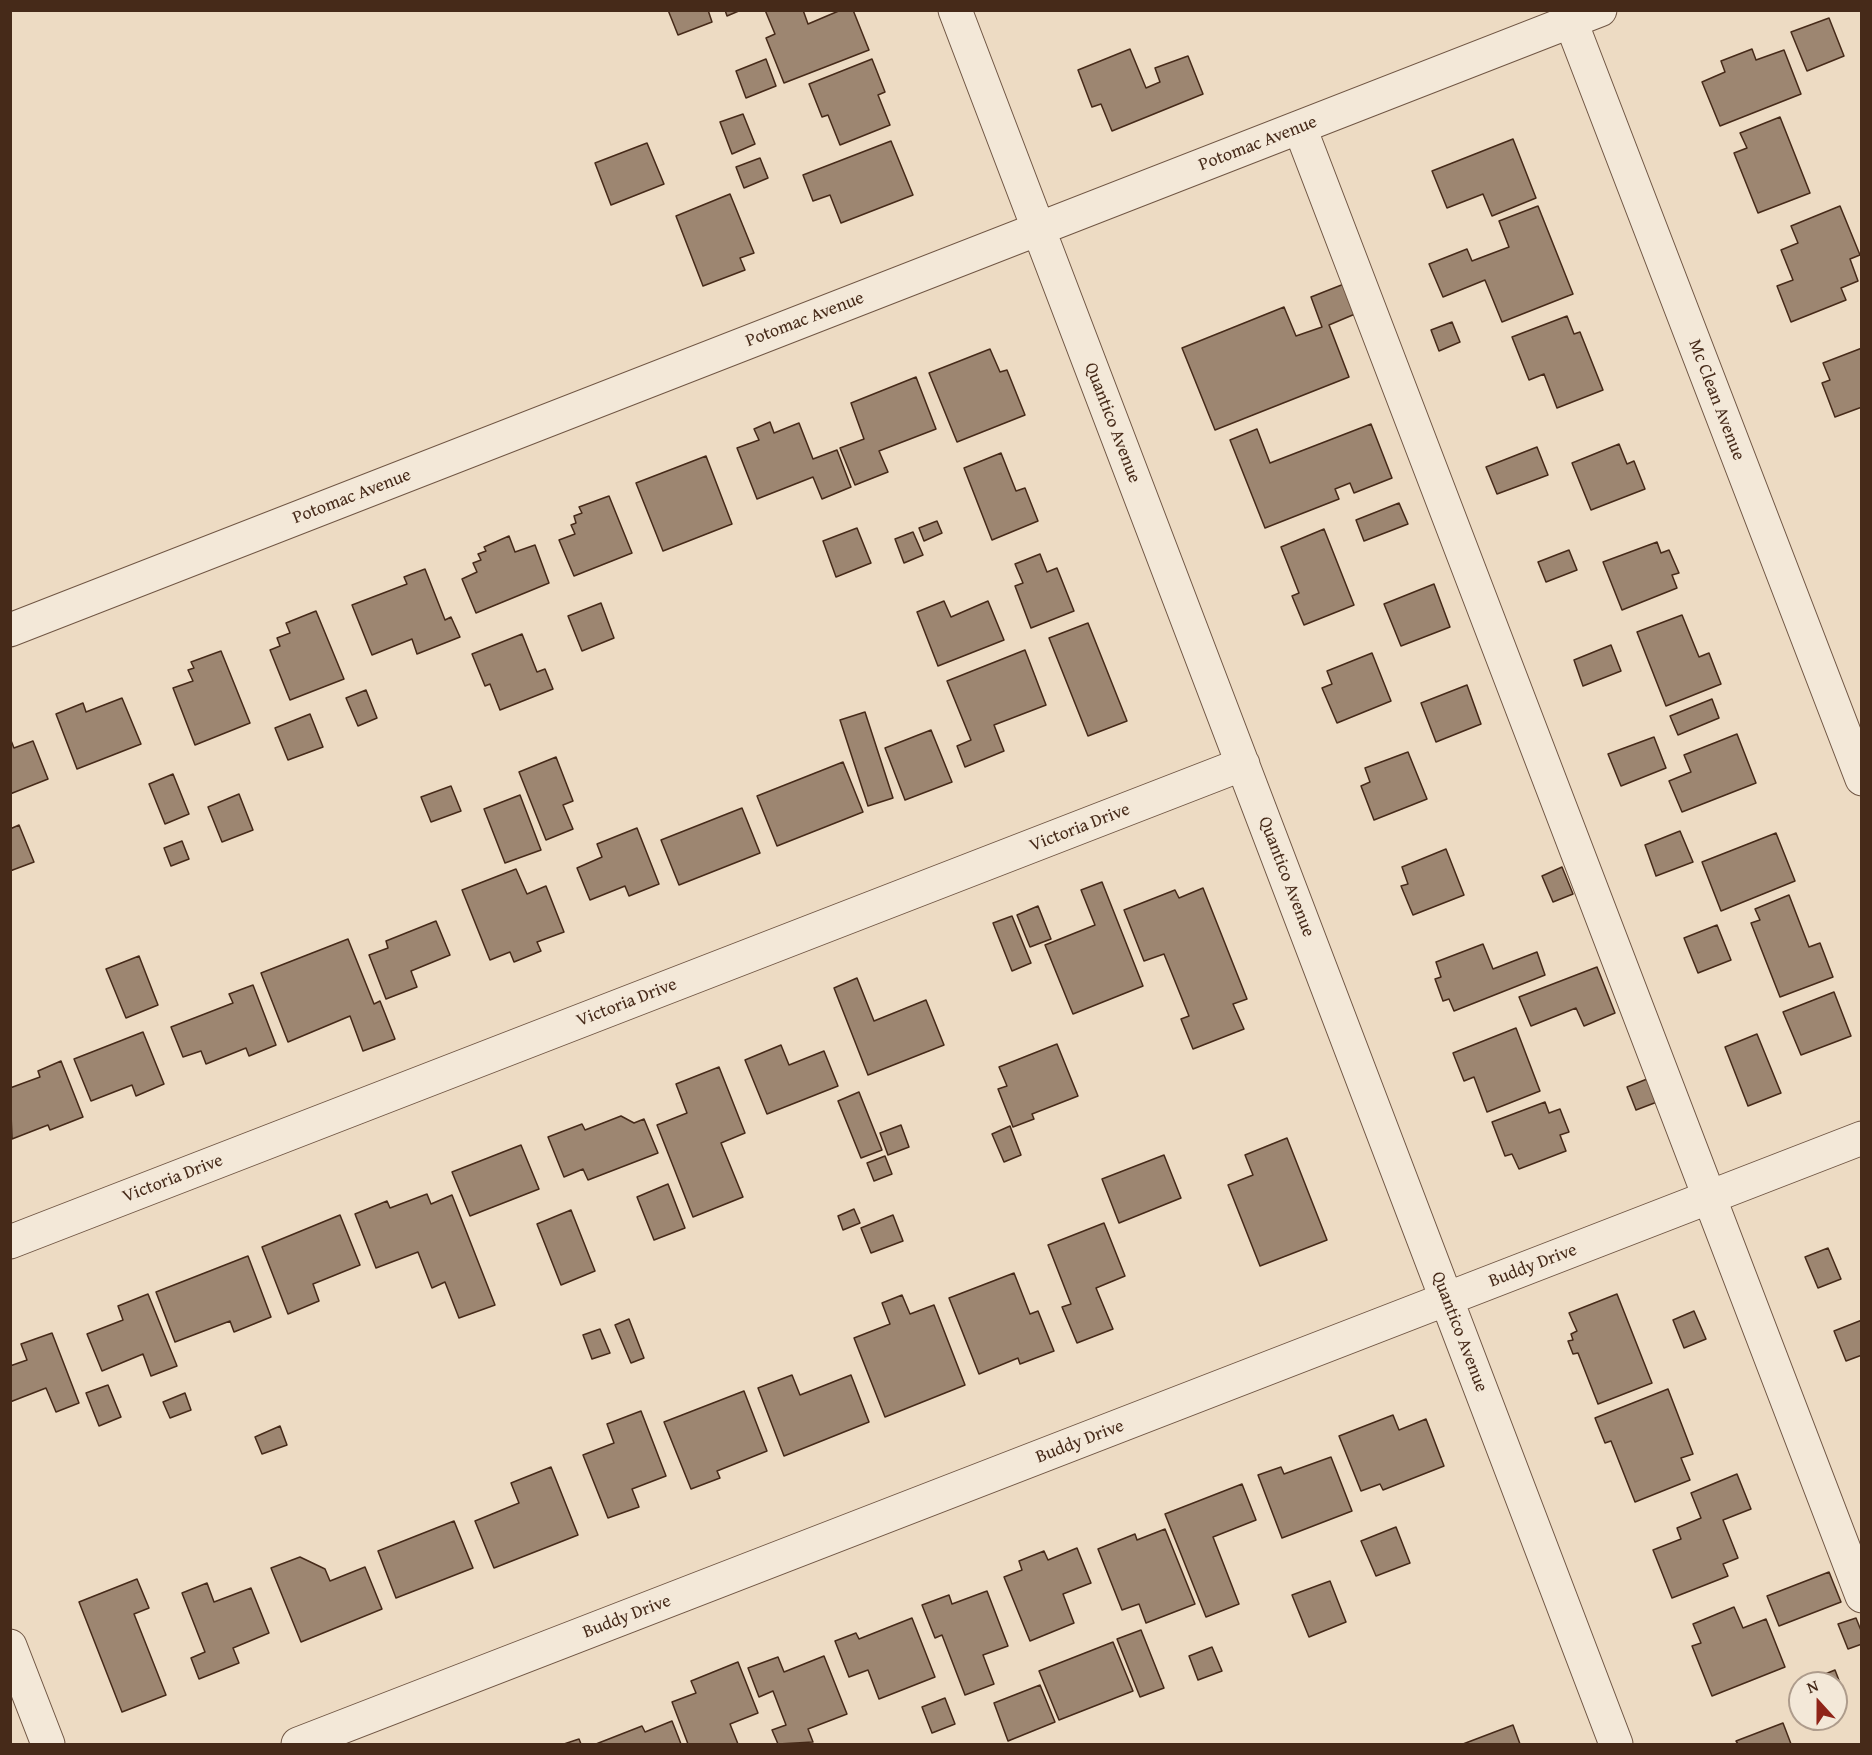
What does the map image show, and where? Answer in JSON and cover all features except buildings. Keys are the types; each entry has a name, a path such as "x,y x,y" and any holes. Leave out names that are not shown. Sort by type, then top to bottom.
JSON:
{"street":[{"name":"Quantico Avenue","path":"955,10 1616,1744"},
{"name":"Potomac Avenue","path":"10,630 1586,16"},
{"name":"Mc Clean Avenue","path":"1586,16 1862,778"},
{"path":"1300,128 1862,1596"},
{"name":"Victoria Drive","path":"10,1242 1243,764"},
{"name":"Buddy Drive","path":"298,1744 1862,1138"},
{"path":"10,1646 48,1744"}]}
